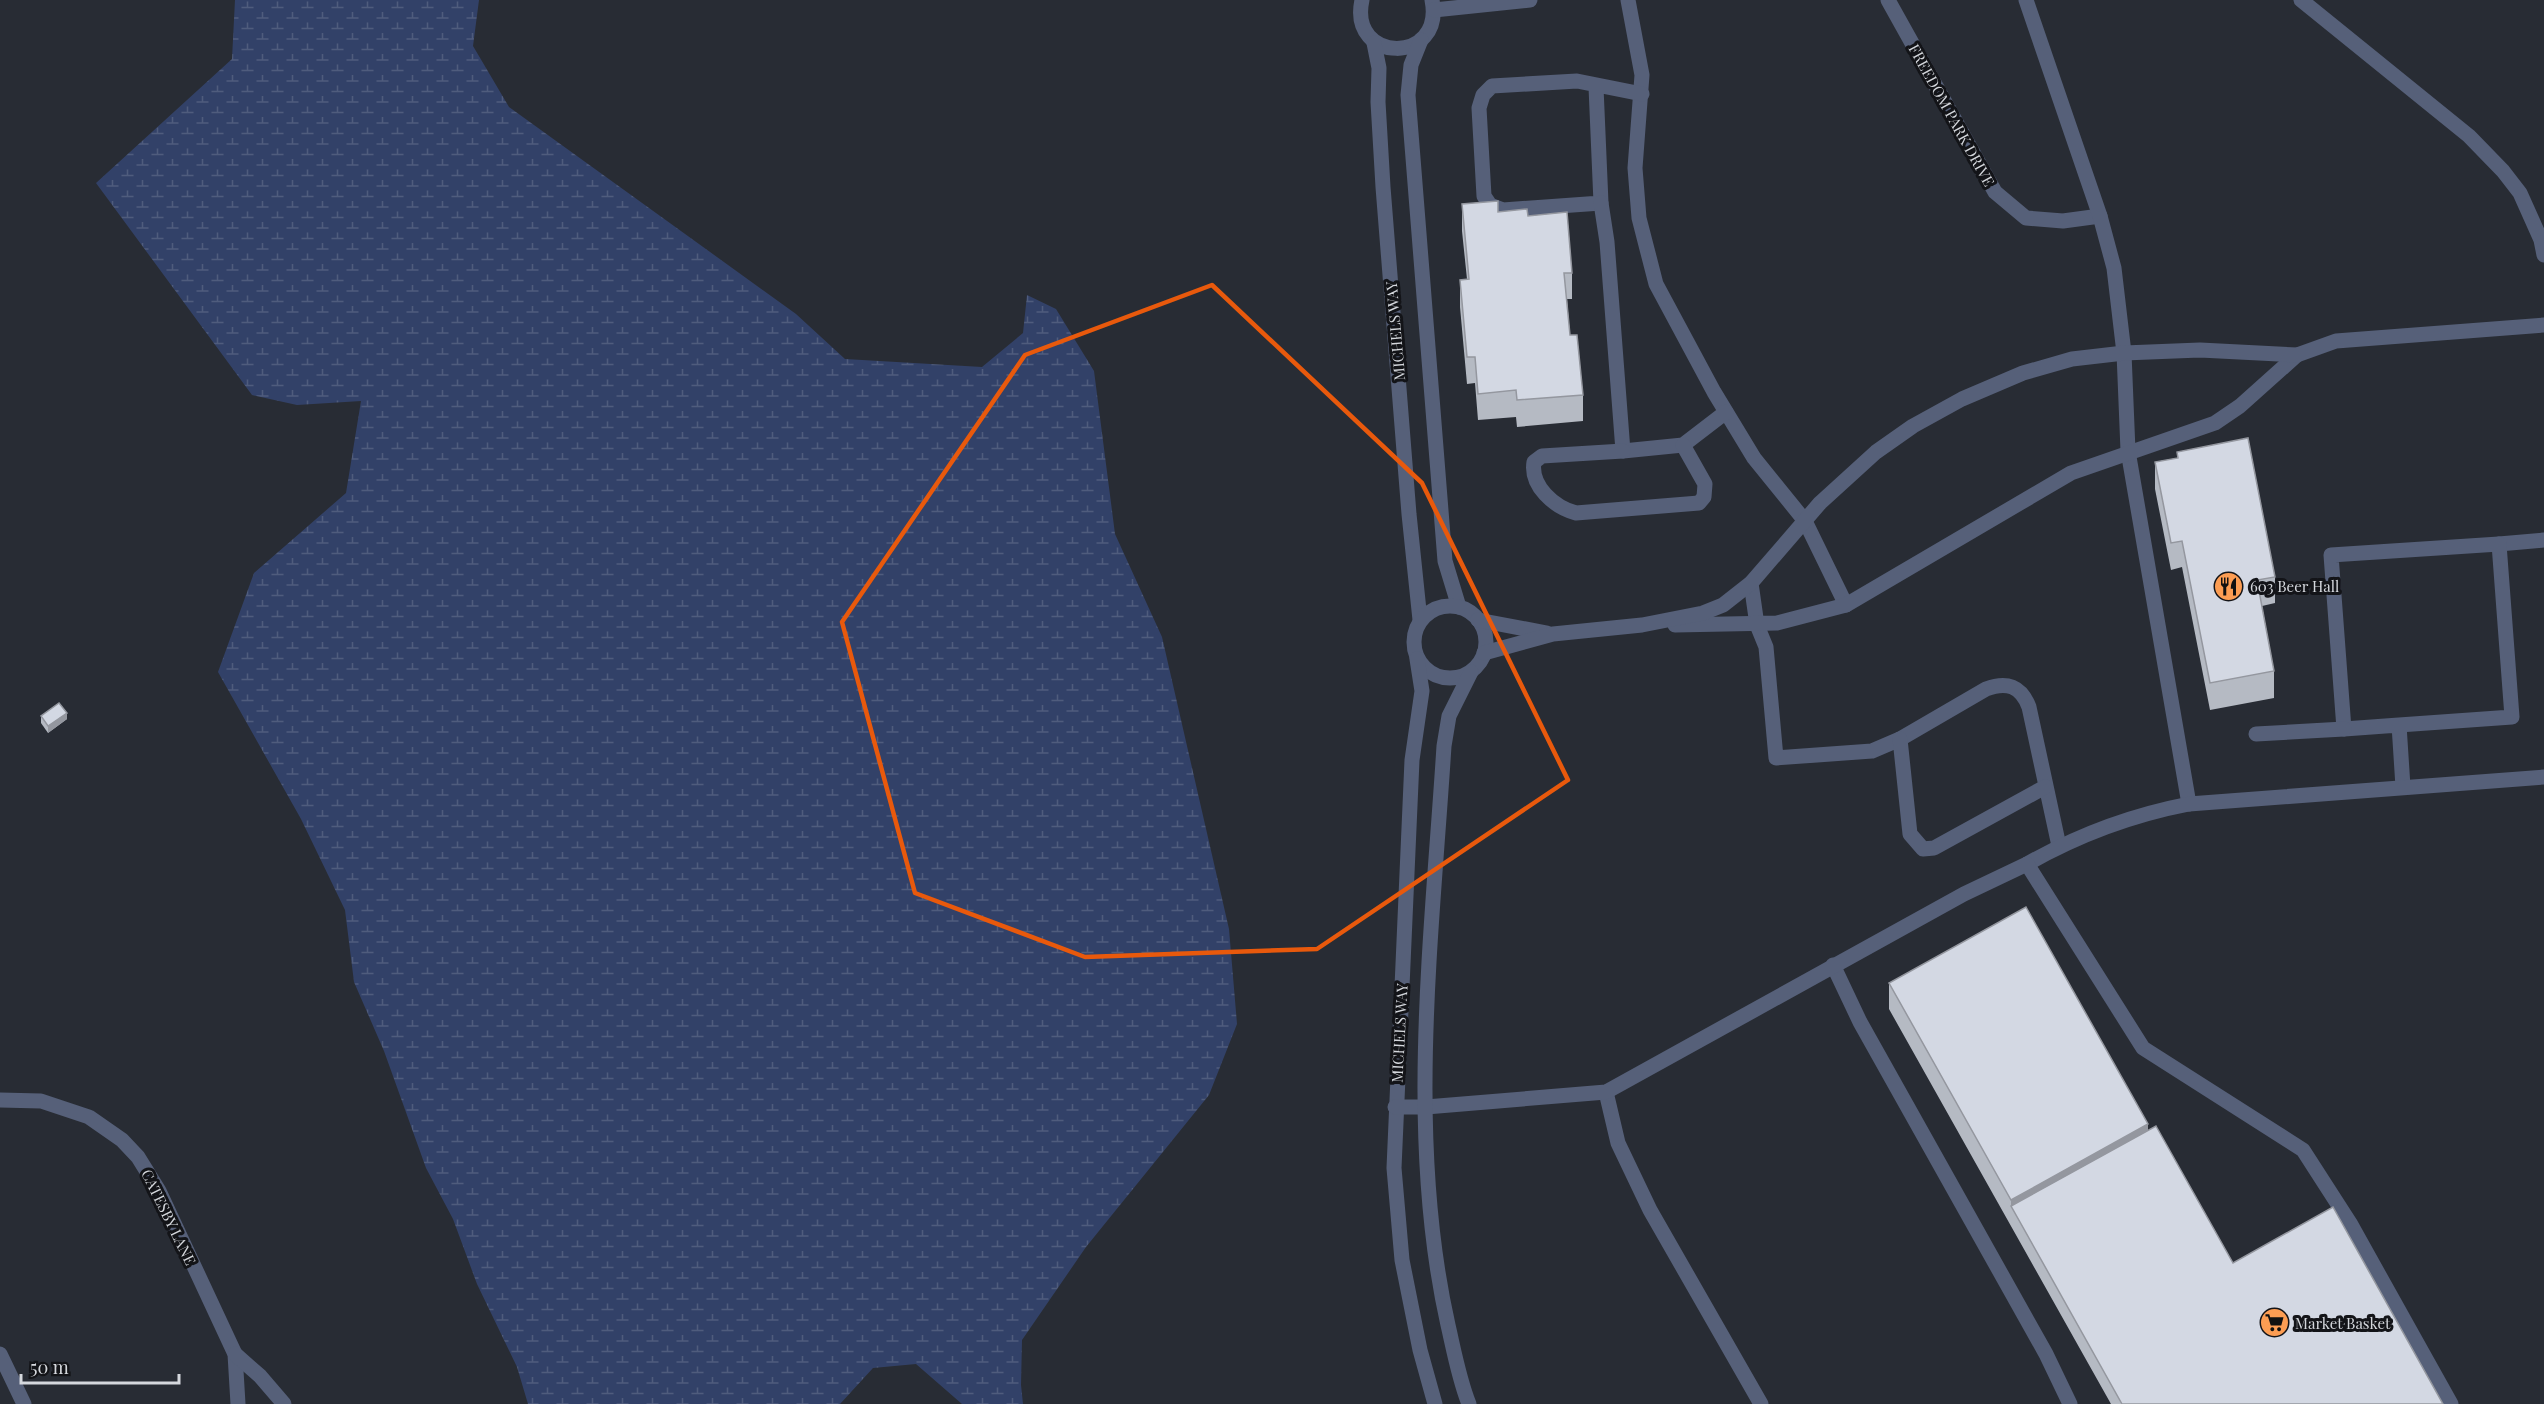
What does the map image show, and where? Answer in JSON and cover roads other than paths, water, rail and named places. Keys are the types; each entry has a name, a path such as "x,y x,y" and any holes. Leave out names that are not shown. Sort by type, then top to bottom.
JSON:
{"street":[{"name":"MICHELS WAY","path":"1362,0 1360,14 1363,27 1374,42 1379,68 1378,102 1383,186 1409,514 1420,620"},
{"path":"1433,5 1530,0"},
{"path":"1628,0 1642,75 1635,168 1639,218 1656,284 1726,412 1754,458 1805,520 1846,605"},
{"name":"FREEDOM PARK DRIVE","path":"1888,0 1995,192 2026,218 2063,222 2100,216"},
{"path":"2026,0 2100,216 2114,268 2124,353 2128,451 2189,804"},
{"path":"2301,0 2469,136 2503,171 2520,193 2537,230 2544,255"},
{"name":"MICHELS WAY","path":"1433,5 1429,32 1421,40 1411,65 1408,95 1445,561 1459,607"},
{"path":"1374,42 1400,49 1421,40"},
{"path":"1601,203 1503,210 1490,205 1484,196 1479,108 1483,95 1492,86 1577,81 1596,87 1641,94"},
{"path":"1596,87 1601,203 1607,242 1623,451"},
{"path":"1642,625 1757,625 1777,623 1846,605 2071,473 2128,451 2215,423 2240,406 2297,355 2336,341 2544,325"},
{"path":"1484,653 1553,634 1642,625 1703,613 1723,605 1751,583 1805,520 1876,452 1913,426 1962,399 2023,373 2062,362 2124,353 2200,350 2297,355"},
{"path":"1683,445 1705,484 1704,497 1699,503 1576,513 1566,510 1538,487 1532,473 1534,462 1542,456 1683,445 1726,412"},
{"path":"2344,729 2331,555 2544,540"},
{"path":"2256,734 2512,717 2499,544"},
{"path":"1751,583 1757,625 1766,647 1776,758 1872,751 1900,739 1986,689 1998,685 2014,686 2024,694 2029,707 2059,846"},
{"path":"1479,620 1484,630 1484,653 1471,672 1460,677 1435,676 1417,659 1413,639 1420,620 1437,608 1459,607 1479,620 1553,634"},
{"name":"MICHELS WAY","path":"1417,659 1422,691 1412,760 1394,1168 1402,1260 1420,1350 1435,1404"},
{"name":"MICHELS WAY","path":"1469,1404 1455,1356 1436,1263 1426,1168 1426,1107 1430,981 1444,746 1449,716 1471,672"},
{"path":"2399,725 2403,787"},
{"path":"1900,739 1910,834 1923,849 1934,848 2045,787"},
{"path":"1395,1107 1426,1107 1606,1092 1964,894 2059,846 2146,813 2189,804 2544,777"},
{"path":"2027,864 2143,1048 2303,1150 2350,1223 2451,1404"},
{"path":"1833,965 1860,1022 2046,1354 2070,1404"},
{"path":"1606,1092 1617,1143 1650,1210 1761,1404"},
{"name":"CATESBY LANE","path":"0,1100 41,1101 88,1117 122,1140 144,1165 159,1191 235,1354 238,1404"},
{"path":"0,1354 24,1404"},
{"name":"CATESBY LANE","path":"235,1354 260,1376 284,1404"}],"place":[{"name":"603 Beer Hall","path":"2229,586"},
{"name":"Market Basket","path":"2274,1323"}]}
